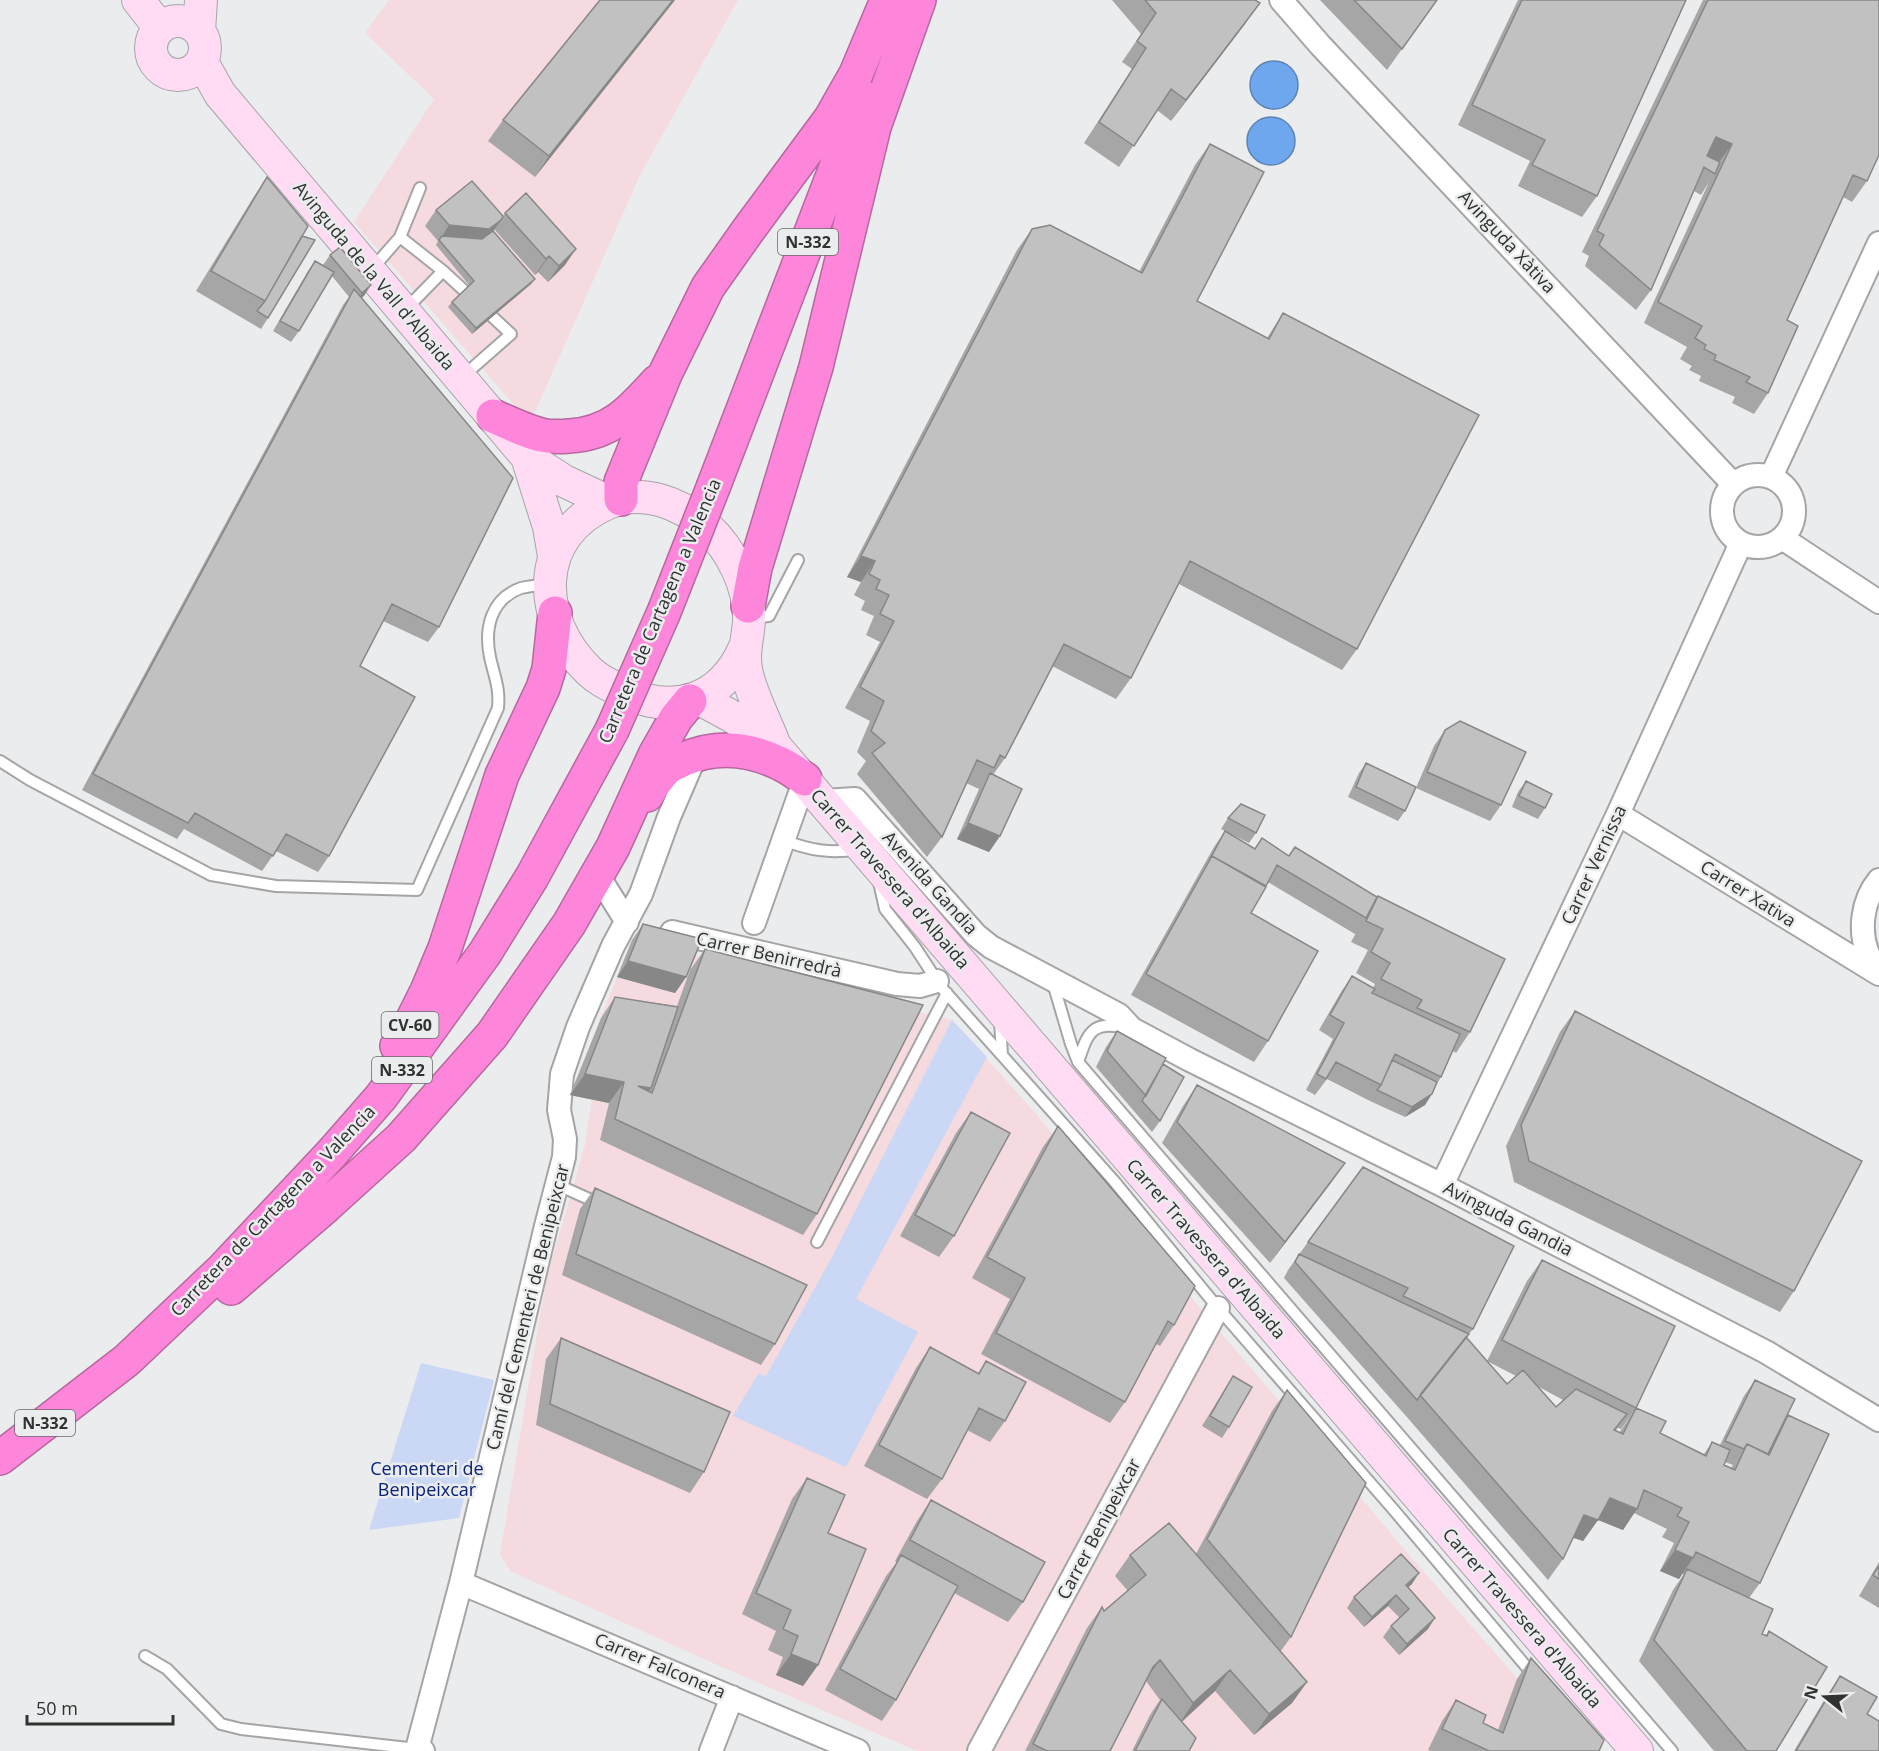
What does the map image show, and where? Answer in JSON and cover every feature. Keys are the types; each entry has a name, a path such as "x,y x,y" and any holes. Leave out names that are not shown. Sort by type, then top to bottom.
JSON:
{"highway":[{"path":"615,501 666,372 708,287 831,118 856,74 887,0"},
{"name":"Carretera de Cartagena a Valencia","path":"0,1458 127,1360 222,1270 332,1153 381,1097 485,953 532,878 612,730 664,612 902,0"},
{"path":"749,612 755,568 816,367 874,127 919,0"},
{"path":"493,416 541,435 584,436 607,428 637,404 666,372"},
{"name":"CV-60","path":"127,1360 176,1295 268,1202 358,1100 405,1035 428,991 445,948 502,775 543,688 549,669 553,584"},
{"path":"605,861 655,755 676,718 694,700"},
{"path":"91,1389 132,1376 400,1138 492,1035 569,924 654,783 668,767 698,753 734,750 750,752 781,764 814,790"}],"main road":[{"path":"138,0 181,20 206,45 193,69 166,73 153,60 151,52 155,35 181,20 201,0"},
{"name":"Avinguda de la Vall d'Albaida","path":"193,69 220,94 527,457 564,481 615,501"},
{"name":"Avinguda de la Vall d'Albaida","path":"527,457 549,527 553,584"},
{"path":"640,496 672,503 699,519 727,550 738,571 749,612 744,649 739,661 713,690 694,700 648,702 601,680 584,665 566,643 553,584 560,541 582,518 615,501 640,496"},
{"name":"Carrer Travessera d'Albaida","path":"744,649 747,674 775,746"},
{"name":"Carrer Travessera d'Albaida","path":"694,700 733,717 775,746 1636,1751"}],"street":[{"name":"Avinguda Xàtiva","path":"1281,0 1321,46 1733,484"},
{"path":"1771,477 1879,243"},
{"path":"1762,474 1771,477 1783,484 1790,494 1794,505 1794,517 1790,528 1782,538 1773,544 1751,547 1732,536 1725,526 1722,504 1726,493 1742,478 1762,474"},
{"path":"1782,538 1879,602"},
{"name":"Carrer Vernissa","path":"1442,1185 1618,814 1741,543"},
{"name":"Camí del Cementeri de Benipeixcar","path":"420,1750 546,1226 558,1185 565,1149 559,1110 562,1074 578,1026 613,946 643,926 641,894 672,809 691,766"},
{"path":"754,923 782,840 814,790"},
{"name":"Avenida Gandia","path":"814,790 855,799 976,935 991,948 1119,1015 1132,1029"},
{"name":"Carrer Xativa","path":"1618,814 1879,973"},
{"path":"605,861 643,926"},
{"path":"1879,880 1873,887 1864,909 1863,933 1869,956 1879,973"},
{"name":"Carrer Benirredrà","path":"643,926 897,984 942,987"},
{"name":"Avinguda Gandia","path":"1132,1029 1766,1352 1879,1420"},
{"name":"Carrer Benipeixcar","path":"979,1751 1218,1308"},
{"name":"Carrer Falconera","path":"461,1583 858,1751"},
{"path":"711,1751 732,1696"}],"lane":[{"path":"370,272 400,237 420,188"},
{"path":"400,237 443,271 511,334 461,378"},
{"path":"404,311 443,271"},
{"path":"749,612 769,616 798,560"},
{"path":"0,761 30,780 211,875 276,886 417,890 498,708 498,684 488,646 492,617 503,598 512,592 553,584"},
{"path":"0,768 15,770"},
{"path":"782,840 806,849 869,854 885,909 915,947 942,987 1114,1181 1218,1308 1401,1517 1545,1689"},
{"path":"1053,979 1078,1062 1672,1751"},
{"path":"817,1242 942,987"},
{"path":"1000,1007 1002,1055"},
{"path":"1078,1062 1088,1035 1096,1028 1108,1024 1132,1029"},
{"path":"558,1185 610,1209"},
{"path":"145,1656 167,1669 221,1724 241,1729 420,1750"}],"shaded area":[{"path":"389,0 738,0 640,175 530,423 354,222 434,99 365,33"},
{"path":"632,940 952,1020 1036,1114 1410,1556 1581,1751 917,1751 713,1663 510,1571 500,1554 538,1328 547,1277 585,1145 592,1100 570,1095"}],"green space":[{"path":"952,1020 987,1057 856,1299 918,1332 846,1467 733,1416 758,1374 766,1376 832,1257"},
{"name":"Cementeri de Benipeixcar","path":"421,1363 494,1380 459,1518 369,1530"}],"water":[{"path":"1269,61 1279,61 1291,68 1298,80 1298,90 1291,102 1279,109 1269,109 1254,98 1250,90 1250,80 1261,65"},
{"path":"1266,117 1276,117 1288,124 1295,136 1295,146 1288,158 1276,165 1266,165 1251,154 1247,146 1247,136 1258,121"}],"building":[{"path":"600,0 673,0 549,156 503,120"},
{"path":"1145,0 1255,0 1260,3 1186,100 1171,89 1134,146 1099,122 1146,48 1137,41 1156,13"},
{"path":"1354,0 1437,0 1402,49"},
{"path":"1522,0 1686,0 1597,196 1532,165 1545,140 1472,105"},
{"path":"1708,0 1879,0 1879,155 1867,181 1853,175 1787,320 1798,326 1768,393 1746,382 1750,377 1714,360 1716,355 1704,349 1706,345 1695,338 1702,326 1658,302 1732,144 1716,137 1707,156 1720,162 1715,174 1704,167 1651,290 1599,245 1604,235 1597,231"},
{"path":"1210,144 1264,172 1197,301 1269,339 1283,313 1479,415 1357,649 1190,561 1131,678 1064,644 1005,758 1000,755 994,768 977,760 942,837 872,753 885,743 871,731 884,701 860,687 894,621 880,614 889,595 876,589 880,580 869,574 875,561 861,556 1032,229 1050,225 1142,273"},
{"path":"267,177 308,226 265,301 211,271"},
{"path":"472,181 503,216 489,229 449,225 436,210"},
{"path":"526,193 576,249 559,266 549,256 546,259 505,213"},
{"path":"493,231 535,279 476,328 452,302 474,281 439,240 442,236 482,239"},
{"path":"302,236 315,240 268,318 257,311"},
{"path":"340,247 371,285 362,293 330,255"},
{"path":"315,261 334,272 299,331 280,321"},
{"path":"354,289 513,478 439,627 392,604 360,666 415,697 329,856 286,834 273,856 195,813 188,823 93,774"},
{"path":"1460,721 1526,752 1501,805 1427,772 1445,730"},
{"path":"1366,763 1416,787 1405,811 1356,787"},
{"path":"990,773 1022,789 1000,836 968,823"},
{"path":"1526,781 1552,794 1545,808 1519,796"},
{"path":"1241,804 1265,815 1256,833 1228,818"},
{"path":"1225,831 1255,849 1262,838 1289,856 1295,847 1377,897 1366,918 1277,865 1266,886 1212,856 1209,861"},
{"path":"1212,856 1266,887 1251,913 1318,951 1268,1041 1146,974"},
{"path":"1378,896 1505,959 1470,1032 1417,1008 1422,1000 1381,979 1390,963 1371,952 1383,929 1366,921"},
{"path":"643,924 702,939 686,977 628,961"},
{"path":"705,949 923,1005 817,1214 615,1119 624,1082 585,1074 615,997 678,1007 651,1088 638,1086 652,1093"},
{"path":"1352,976 1375,989 1372,993 1460,1034 1441,1077 1395,1054 1381,1085 1336,1062 1326,1079 1317,1074 1344,1023 1330,1015"},
{"path":"1575,1011 1862,1161 1794,1291 1529,1161 1521,1125"},
{"path":"1117,1031 1166,1058 1146,1096 1107,1051"},
{"path":"1392,1060 1437,1082 1432,1094 1412,1107 1377,1090"},
{"path":"1163,1064 1184,1077 1160,1121 1142,1101"},
{"path":"1197,1085 1345,1163 1285,1242 1177,1122"},
{"path":"971,1112 1010,1133 954,1236 915,1215"},
{"path":"1058,1126 1195,1286 1174,1325 1168,1321 1125,1402 996,1333 1025,1278 987,1257"},
{"path":"1363,1167 1514,1246 1473,1329 1403,1296 1408,1288 1308,1242"},
{"path":"595,1188 807,1285 775,1344 576,1254"},
{"path":"1299,1254 1469,1334 1417,1400 1295,1262"},
{"path":"1542,1260 1675,1326 1636,1408 1502,1340"},
{"path":"1466,1337 1507,1384 1523,1370 1556,1407 1576,1389 1627,1414 1614,1430 1623,1434 1636,1408 1666,1421 1660,1433 1706,1456 1712,1442 1730,1450 1724,1465 1735,1470 1747,1444 1769,1455 1788,1415 1829,1434 1760,1583 1696,1552 1693,1558 1675,1550 1689,1522 1677,1516 1682,1508 1644,1490 1637,1509 1610,1498 1598,1520 1584,1515 1563,1559 1420,1395"},
{"path":"561,1338 730,1412 704,1472 550,1404"},
{"path":"930,1347 979,1374 986,1361 1026,1382 1005,1421 979,1408 942,1479 879,1445"},
{"path":"1233,1376 1252,1387 1229,1427 1210,1416"},
{"path":"1755,1380 1795,1399 1768,1454 1747,1444 1744,1449 1725,1441"},
{"path":"1287,1390 1366,1483 1291,1637 1207,1539"},
{"path":"807,1478 845,1495 828,1533 866,1549 818,1665 791,1654 798,1636 783,1629 791,1610 756,1593"},
{"path":"931,1500 1045,1562 1023,1602 910,1540"},
{"path":"1169,1523 1307,1682 1269,1714 1230,1670 1193,1703 1160,1660 1153,1667 1110,1751 1047,1751 1033,1744 1102,1607 1104,1611 1146,1575 1130,1555"},
{"path":"1401,1554 1419,1573 1406,1585 1435,1618 1407,1644 1391,1626 1409,1609 1396,1595 1372,1617 1354,1597"},
{"path":"901,1555 958,1586 896,1700 840,1669"},
{"path":"1879,1566 1879,1579 1873,1575"},
{"path":"1687,1569 1773,1609 1762,1634 1767,1636 1769,1631 1827,1667 1776,1751 1747,1751 1654,1640"},
{"path":"1531,1658 1604,1740 1599,1751 1489,1751 1442,1729 1456,1700 1486,1715 1483,1723 1503,1733"},
{"path":"1840,1676 1877,1697 1867,1714 1879,1721 1879,1751 1796,1751"},
{"path":"1162,1699 1196,1738 1189,1751 1135,1751"}]}
